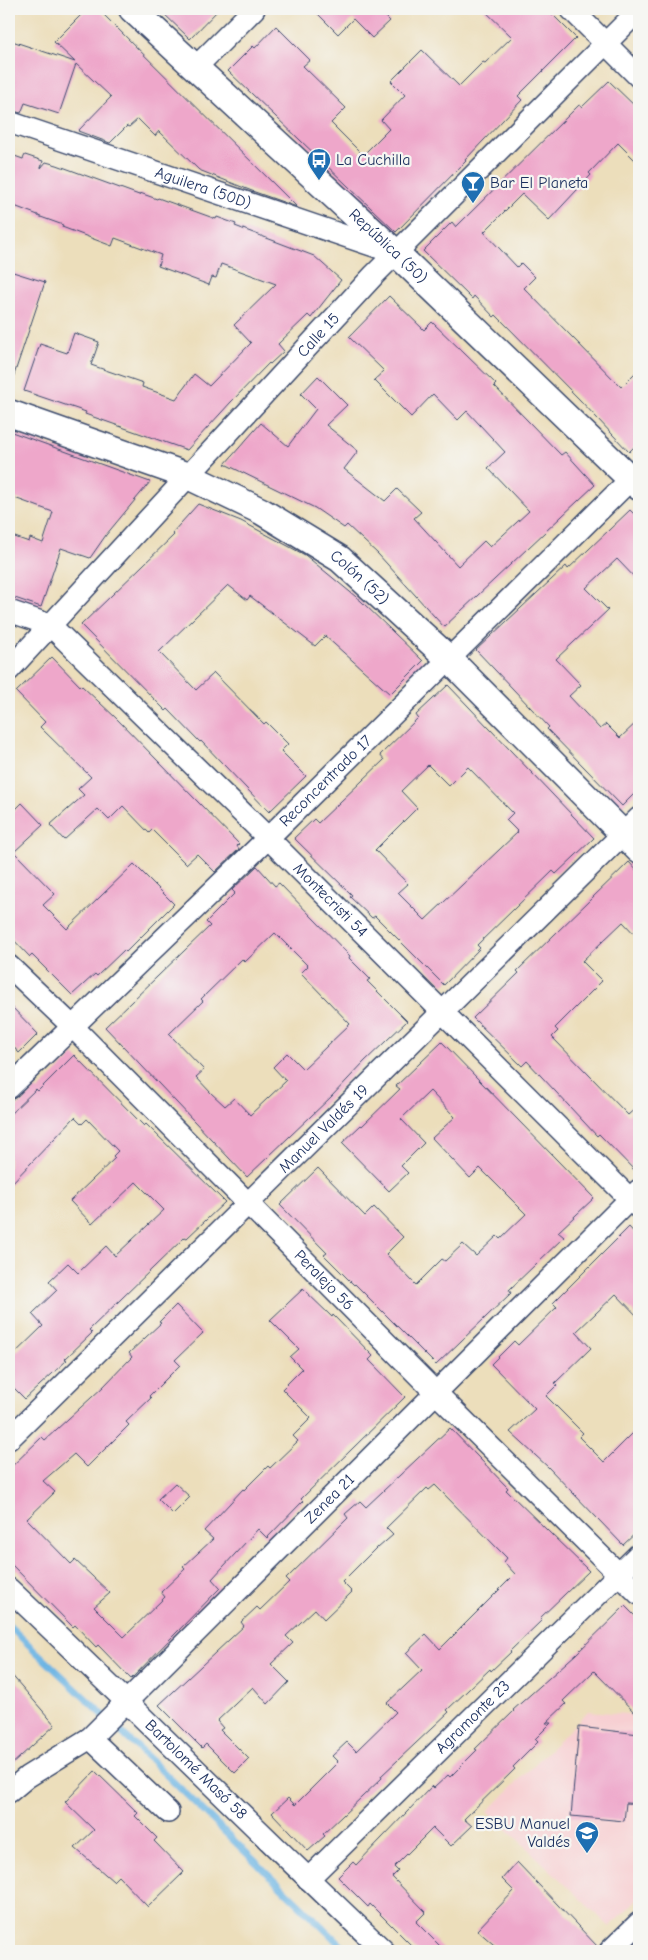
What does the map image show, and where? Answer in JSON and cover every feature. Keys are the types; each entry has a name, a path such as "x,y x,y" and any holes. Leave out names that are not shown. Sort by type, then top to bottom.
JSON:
{"main road":[{"name":"República (50)","path":"132,9 636,479"},
{"name":"Colón (52)","path":"9,413 188,476 261,511 340,559 634,834"}],"street":[{"path":"195,68 254,9"},
{"path":"571,9 639,77"},
{"name":"Calle 15","path":"9,670 396,254 639,10"},
{"name":"Aguilera (50D)","path":"9,122 396,254"},
{"name":"Reconcentrado 17","path":"9,1088 636,479"},
{"name":"Montecristi 54","path":"9,611 50,625 268,838 442,1013 636,1199"},
{"name":"Manuel Valdés 19","path":"9,1439 442,1013 634,834"},
{"name":"Peralejo 56","path":"9,966 72,1026 639,1594"},
{"name":"Zenea 21","path":"9,1792 27,1777 90,1738 436,1392 636,1199"},
{"name":"Agramonte 23","path":"308,1879 639,1554"},
{"name":"Bartolomé Masó 58","path":"9,1589 384,1951"},
{"path":"90,1738 168,1812"},
{"path":"610,1951 639,1923"}],"shaded area":[{"name":"ESBU Manuel Valdés","path":"588,1711 639,1715 639,1897 610,1927 488,1811"}],"building":[{"path":"87,9 98,9 297,207 199,170 159,131 155,136 138,119 129,127 127,126 110,143 78,131 111,97 76,64 59,114 25,103 21,113 9,110 9,40 75,62 54,42"},
{"path":"159,9 219,9 190,39"},
{"path":"313,9 378,9 390,21 372,38 353,19 338,34"},
{"path":"483,9 547,9 576,38 518,96 522,100 466,161 396,232 228,71 253,46 255,48 276,26 310,60 303,66 346,108 331,123 363,155 389,129 381,120 405,95 391,81 422,50 459,86 512,37"},
{"path":"609,81 639,110 639,164 618,143 589,173 591,175 549,220 522,194 484,232 517,267 521,263 535,277 524,288 621,387 639,369 639,442 629,452 496,315 494,317 474,296 472,299 423,251 452,222 456,227 579,105 582,107"},
{"path":"9,154 23,159 25,155 43,161 41,168 46,162 57,165 139,195 140,193 158,198 216,219 217,217 236,224 235,226 314,256 341,280 311,318 308,315 278,344 284,351 269,363 187,450 24,391 40,344 67,353 74,333 99,342 91,365 143,383 142,387 176,399 194,374 209,386 251,343 234,325 276,284 221,264 216,278 212,277 209,285 158,266 161,255 115,238 112,246 9,204"},
{"path":"13,272 45,282 12,381 9,380 9,284"},
{"path":"389,296 424,330 432,322 496,384 494,386 561,455 565,452 595,485 444,627 378,554 347,525 344,528 315,508 225,464 261,423 288,446 316,409 301,394 318,376 347,405 326,425 358,451 344,469 385,501 397,489 421,512 414,518 458,566 484,541 490,547 529,511 488,468 505,452 467,411 458,420 433,394 411,417 374,380 384,371 349,337"},
{"path":"9,431 150,482 106,535 90,558 61,548 41,607 9,596 9,535 29,542 30,538 43,543 53,512 9,496"},
{"path":"198,504 241,521 305,555 361,601 423,661 390,694 325,636 315,646 250,596 247,600 228,585 159,652 196,690 214,673 264,724 266,722 288,744 281,751 306,776 269,812 201,741 168,709 166,711 81,625 174,535 172,533"},
{"path":"630,510 639,519 639,582 617,559 586,588 608,610 556,659 581,685 569,696 600,729 606,724 620,738 639,720 639,789 622,806 547,729 549,727 476,650 566,566 568,569"},
{"path":"52,657 81,687 116,718 239,844 237,846 239,849 215,872 197,854 186,864 152,830 149,833 123,806 109,820 98,809 64,840 50,825 84,795 78,789 91,777 40,727 45,722 16,692"},
{"path":"448,685 594,838 556,874 553,871 477,945 480,948 444,985 375,916 372,918 350,897 352,895 294,838 314,819 318,823 384,760 380,755 418,718 416,715","holes":["428,765 449,786 468,767 513,813 506,820 518,832 425,920 398,893 408,884 375,850 417,808 401,791"]},
{"path":"22,803 43,825 14,852 55,894 43,905 67,929 134,864 174,904 126,952 124,950 97,976 95,974 72,995 9,935 9,816"},
{"path":"629,862 639,873 639,939 623,922 582,961 602,981 555,1028 558,1031 552,1037 628,1115 639,1105 639,1175 599,1134 597,1136 527,1061 522,1066 473,1018 519,973 517,971"},
{"path":"257,866 275,886 279,883 350,956 349,958 370,979 367,981 407,1021 247,1177 105,1027 210,926 206,922 235,893 232,890","holes":["275,933 308,966 301,973 350,1024 303,1069 287,1053 273,1067 286,1081 250,1115 234,1098 225,1106 196,1077 204,1070 169,1034 242,959 245,962"]},
{"path":"9,1004 38,1034 19,1053 9,1042"},
{"path":"442,1042 594,1198 558,1232 564,1237 509,1290 511,1293 436,1365 324,1255 327,1253 280,1205 318,1168 365,1216 374,1207 403,1237 386,1254 416,1285 442,1259 445,1261 463,1244 476,1256 497,1236 500,1239 526,1214 480,1168 470,1178 432,1138 455,1117 430,1091 401,1119 424,1143 401,1166 408,1173 389,1191 342,1143 400,1089 396,1086"},
{"path":"74,1055 144,1126 146,1124 225,1202 187,1238 185,1237 89,1330 92,1333 65,1359 67,1360 25,1399 9,1383 9,1359 43,1326 32,1314 57,1290 49,1281 68,1263 78,1273 106,1246 115,1256 164,1210 136,1182 92,1224 70,1201 115,1158 113,1156 118,1151 87,1119 82,1124 75,1117 9,1186 9,1115 36,1089 38,1091"},
{"path":"629,1227 639,1238 639,1318 616,1294 576,1332 591,1348 555,1383 557,1385 546,1396 583,1433 579,1437 604,1462 639,1427 639,1530 623,1545 548,1467 510,1432 535,1409 491,1364 514,1341 518,1345 557,1307 553,1303"},
{"path":"303,1289 332,1317 333,1315 373,1356 369,1360 405,1397 301,1499 303,1501 267,1538 258,1529 212,1579 220,1588 131,1679 98,1645 96,1647 75,1625 73,1627 9,1562 9,1469 42,1437 45,1440 103,1387 132,1357 129,1353 161,1323 159,1322 176,1305 203,1333 175,1360 180,1365 149,1396 151,1398 126,1422 129,1425 87,1467 74,1454 43,1481 55,1492 27,1519 71,1564 75,1560 110,1593 94,1607 124,1637 165,1597 161,1592 185,1569 183,1567 213,1539 204,1531 243,1489 268,1466 270,1468 298,1441 293,1436 311,1418 282,1389 302,1369 290,1357 299,1349 270,1320"},
{"path":"450,1428 508,1488 506,1490 589,1571 540,1618 542,1620 511,1652 491,1671 490,1669 447,1710 449,1712 381,1776 382,1778 323,1834 325,1836 308,1851 272,1813 288,1798 295,1805 338,1762 332,1756 347,1742 356,1751 396,1712 387,1703 422,1670 406,1653 426,1634 440,1649 515,1574 504,1562 507,1558 435,1485 429,1490 427,1488 386,1528 393,1535 377,1547 342,1582 352,1592 324,1619 315,1609 286,1636 293,1643 271,1664 289,1682 268,1704 253,1687 217,1721 223,1728 220,1730 249,1759 235,1773 206,1744 202,1748 159,1705 244,1626 241,1622 257,1607 260,1610 289,1582 286,1579 348,1518 345,1514 360,1501 366,1507"},
{"path":"175,1483 190,1497 173,1514 158,1499"},
{"path":"625,1606 639,1620 639,1717 594,1671 563,1701 566,1704 546,1723 551,1723 535,1739 538,1742 513,1767 515,1769 464,1819 472,1826 451,1846 433,1828 394,1867 398,1871 392,1877 426,1912 416,1922 445,1951 417,1951 370,1904 368,1907 338,1877 353,1862 356,1865 432,1786 434,1788 448,1775 450,1777 513,1710 576,1654"},
{"path":"9,1672 55,1725 9,1767"},
{"path":"579,1727 639,1734 639,1804 626,1803 624,1821 571,1816"},
{"path":"95,1771 138,1813 135,1816 157,1838 154,1841 184,1872 148,1907 118,1876 113,1881 75,1848 94,1830 65,1802"},
{"path":"517,1862 598,1947 598,1951 501,1951 477,1930 514,1891 502,1879"}],"waterway":[{"path":"9,1626 153,1762 347,1951"}],"place":[{"name":"La Cuchilla","path":"319,181"},
{"name":"Bar El Planeta","path":"473,204"},
{"name":"ESBU Manuel Valdés","path":"587,1854"}]}
